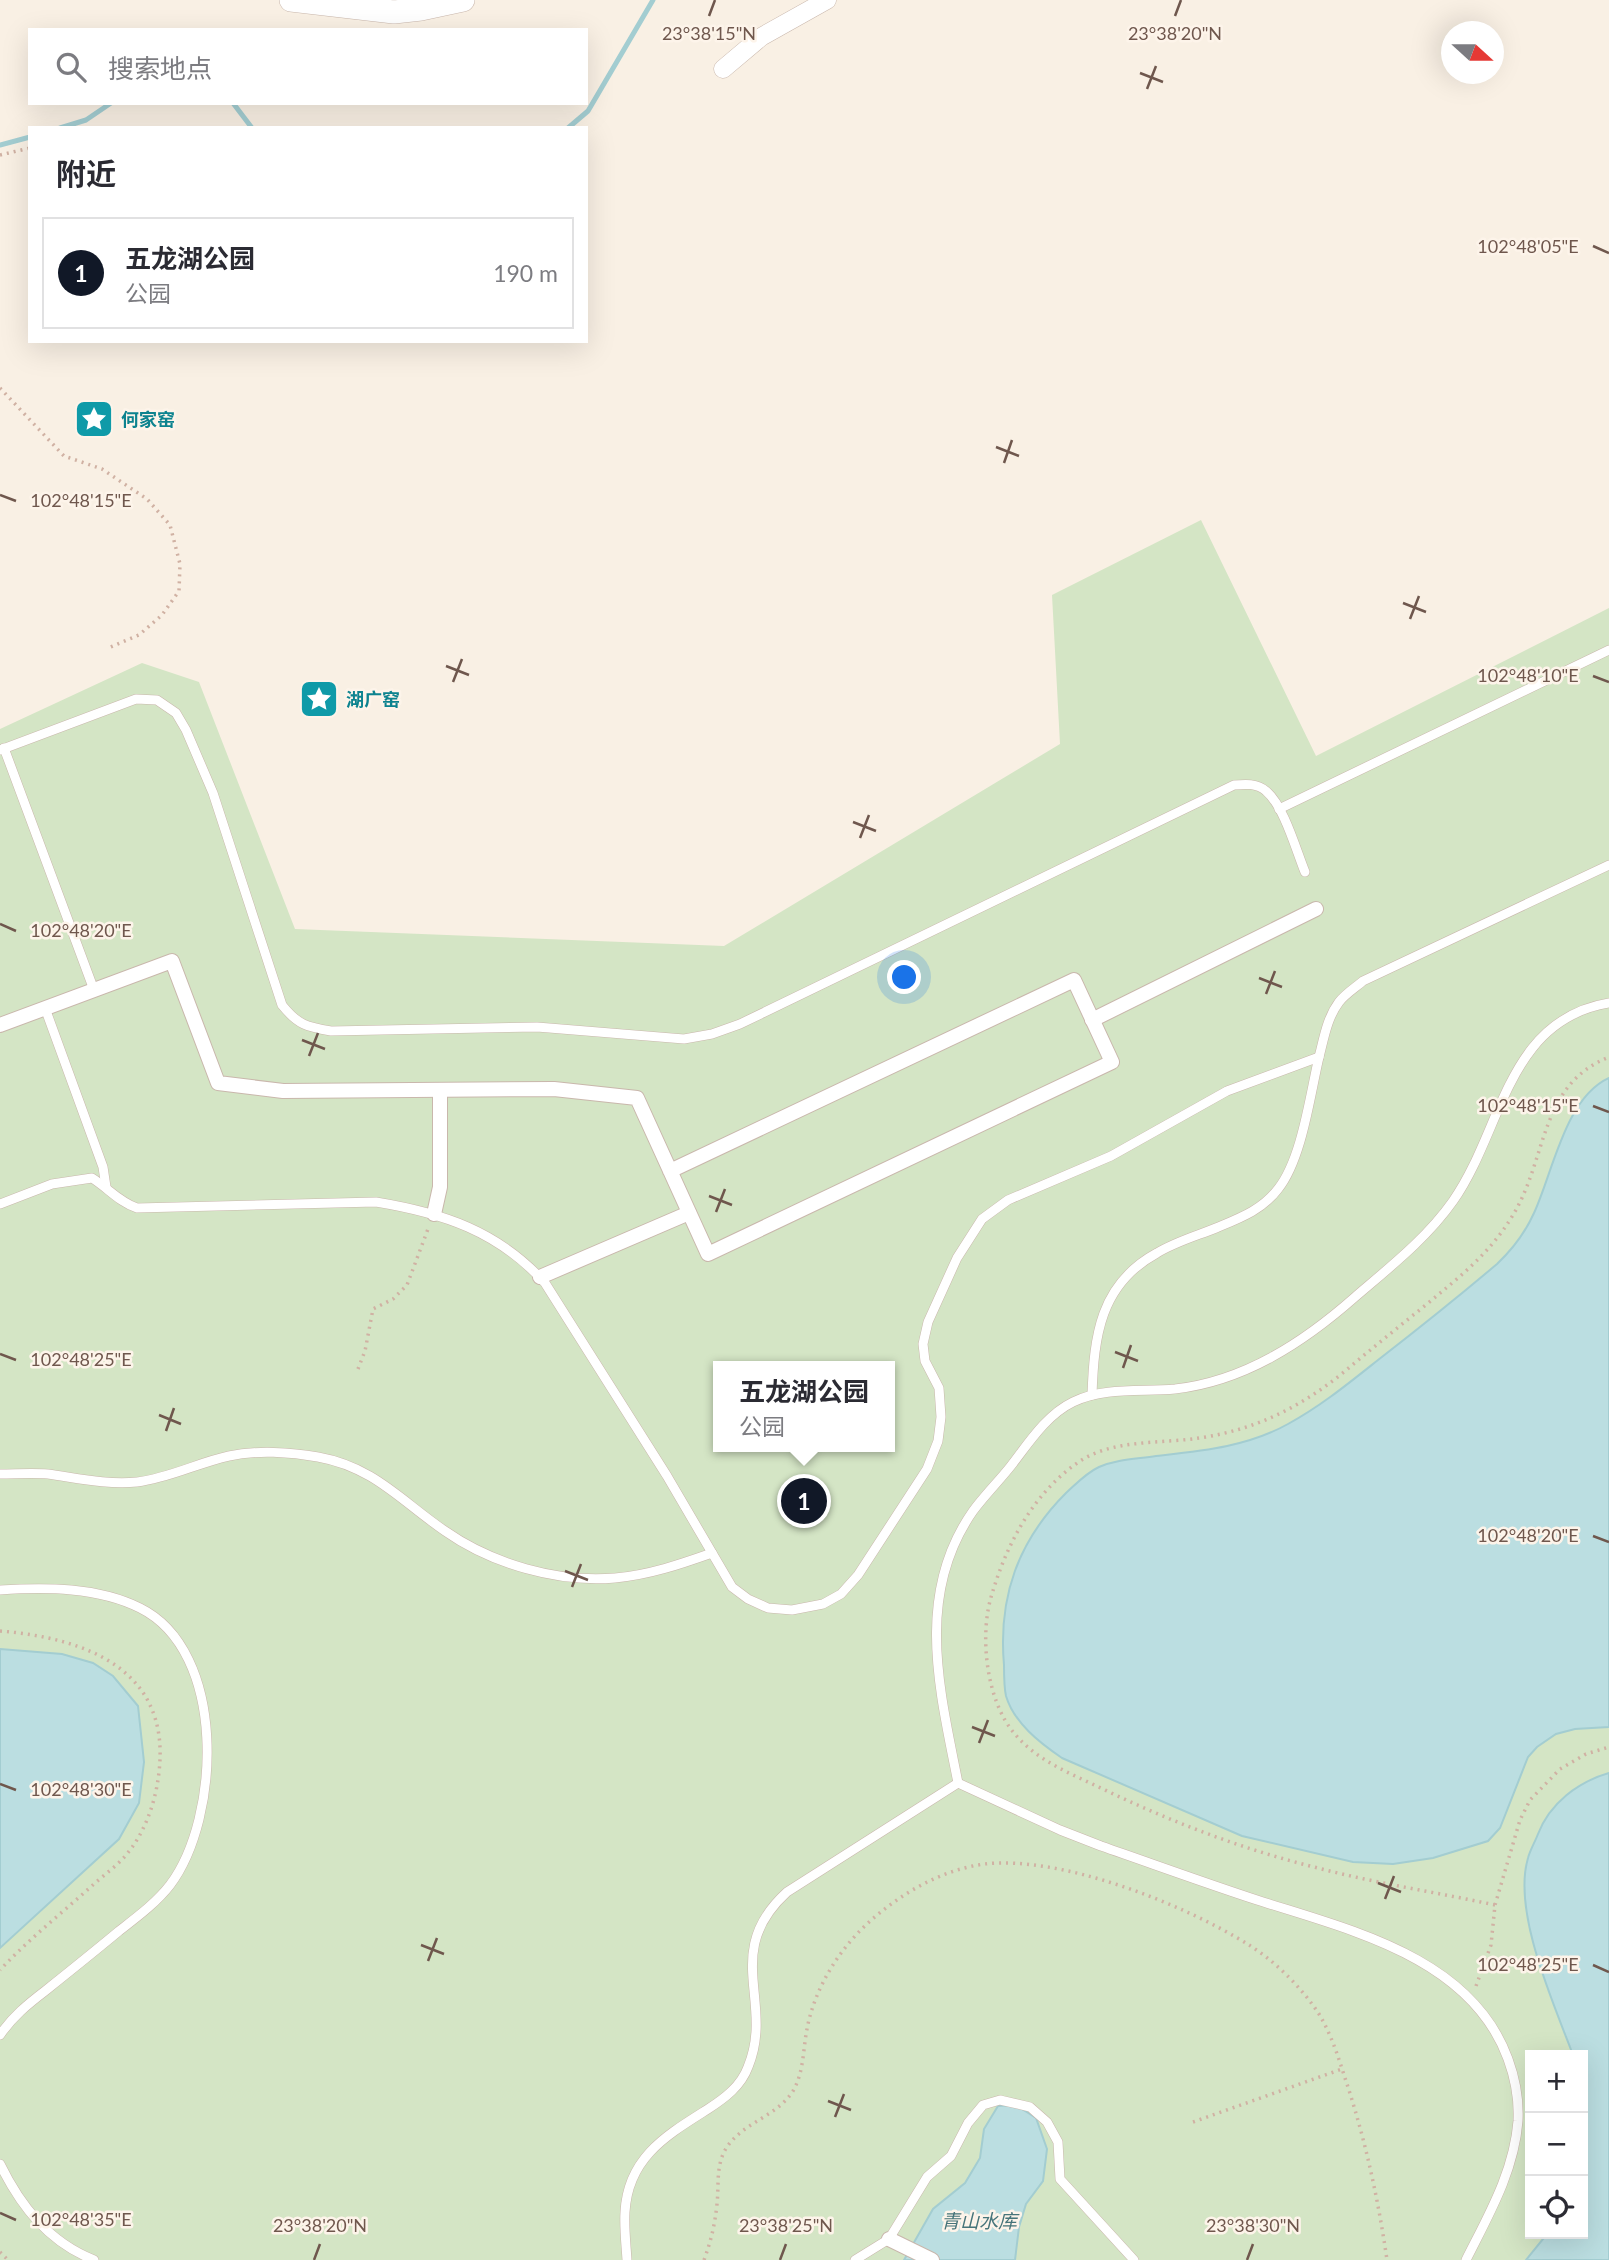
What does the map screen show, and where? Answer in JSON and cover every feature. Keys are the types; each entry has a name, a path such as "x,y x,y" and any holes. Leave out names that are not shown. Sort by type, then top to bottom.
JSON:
{"street":[{"path":"291,0 394,12 463,0"},
{"path":"723,69 761,37 827,0"},
{"path":"1092,1020 1316,909"},
{"path":"0,1025 172,961 218,1083 283,1091 554,1089 637,1098 670,1171 690,1213 708,1254 1112,1062 1074,980 670,1171"},
{"path":"434,1214 440,1187 440,1090"},
{"path":"540,1277 690,1213"},
{"path":"889,2239 932,2260"}],"lane":[{"path":"1279,809 1609,650"},
{"path":"94,990 2,749 136,699 157,700 176,713 187,730 213,793 282,1005 293,1019 309,1028 331,1031 537,1027 684,1039 712,1034 740,1024 1234,785 1251,783 1266,791 1279,809 1305,872"},
{"path":"1092,1395 1096,1346 1102,1316 1111,1295 1122,1281 1146,1259 1170,1246 1250,1214 1279,1188 1293,1162 1327,1025 1340,1000 1363,981 1609,865"},
{"path":"958,1783 938,1685 936,1653 938,1604 945,1569 957,1539 974,1511 1050,1417 1072,1402 1092,1395 1174,1389 1216,1381 1268,1359 1319,1327 1411,1248 1448,1208 1476,1161 1511,1079 1532,1047 1557,1024 1572,1015 1609,1003"},
{"path":"45,1008 103,1167 106,1187"},
{"path":"0,1204 52,1184 92,1178 122,1203 137,1208 376,1202 413,1208 450,1219 501,1243 524,1260 540,1277 667,1476 732,1587 748,1599 768,1608 792,1610 823,1604 841,1594 858,1575 927,1469 938,1441 941,1417 939,1388 925,1361 923,1344 928,1322 957,1258 982,1219 1009,1200 1111,1156 1227,1091 1319,1057"},
{"path":"0,1474 44,1474 104,1482 136,1482 174,1475 230,1456 273,1453 319,1457 360,1471 396,1492 445,1532 482,1553 532,1571 568,1577 614,1578 668,1568 712,1553"},
{"path":"0,1590 46,1588 85,1592 118,1599 153,1615 182,1646 194,1672 204,1715 207,1759 204,1804 199,1826 183,1866 171,1884 152,1905 23,2009 0,2035"},
{"path":"958,1783 1101,1846 1385,1945 1434,1969 1471,1999 1487,2016 1504,2049 1515,2084 1518,2121 1505,2179 1466,2260"},
{"path":"627,2260 627,2197 640,2163 665,2136 723,2100 748,2069 756,2036 752,1954 759,1928 766,1915 787,1892 958,1783"},
{"path":"855,2260 889,2239 926,2177 951,2156 968,2123 983,2105 1000,2100 1030,2107 1047,2122 1058,2142 1060,2179 1134,2260"},
{"path":"0,2164 19,2199 44,2229 72,2249 94,2260"}],"path":[{"path":"0,155 28,148"},
{"path":"0,388 64,456 102,469 147,499 170,525 180,564 179,591 162,615 139,635 108,648"},
{"path":"1495,1905 1315,1868 1241,1846 1167,1818 1047,1762 1019,1738 999,1710 991,1683 985,1625 1001,1565 1021,1525 1051,1487 1080,1461 1118,1447 1227,1433 1288,1410 1327,1386 1477,1263 1512,1217 1522,1199 1560,1096 1575,1077 1593,1063 1609,1057"},
{"path":"358,1369 365,1351 373,1309 393,1299 407,1286 434,1214"},
{"path":"0,1631 50,1637 82,1647 113,1664 127,1675 151,1703 160,1742 158,1782 149,1814 136,1842 126,1856 0,1969"},
{"path":"1471,1999 1491,1945 1495,1905 1520,1819 1530,1800 1549,1778 1567,1765 1586,1754 1609,1747"},
{"path":"704,2260 712,2238 718,2178 724,2152 743,2130 784,2103 797,2085 810,2016 824,1981 836,1961 874,1917 904,1894 939,1876 961,1869 984,1864 1021,1863 1083,1875 1167,1904 1227,1933 1264,1955 1306,1997 1328,2032 1342,2068 1366,2149 1387,2260"},
{"path":"1193,2122 1342,2068"},
{"path":"0,2252 8,2260"}],"green space":[{"path":"1201,520 1316,756 1609,608 1609,2260 0,2260 0,729 142,663 199,682 295,929 724,946 1060,744 1052,595"}],"water":[{"path":"1609,1078 1609,1727 1575,1729 1556,1734 1537,1747 1528,1757 1500,1828 1488,1841 1433,1858 1393,1864 1353,1862 1242,1836 1062,1758 1037,1739 1021,1724 1006,1696 1004,1616 1008,1593 1024,1551 1049,1511 1077,1482 1099,1467 1113,1462 1224,1447 1256,1438 1300,1417 1345,1386 1453,1301 1508,1253 1523,1234 1534,1213 1571,1119 1581,1102 1594,1088"},
{"path":"0,1649 62,1654 93,1663 113,1676 138,1706 144,1762 139,1803 119,1839 0,1948"},
{"path":"1609,1773 1609,2260 1526,2260 1543,2239 1588,2239 1588,2050 1571,2050 1546,1984 1530,1931 1525,1880 1531,1849 1550,1813 1566,1795"},
{"name":"青山水库","path":"1016,2105 1036,2118 1047,2149 1043,2181 1026,2204 1019,2227 1015,2260 904,2260 933,2209 965,2183 980,2158 984,2129 998,2106"}],"waterway":[{"path":"570,126 588,111 653,0"},
{"path":"66,126 86,120 108,105"},
{"path":"235,105 250,126"},
{"path":"0,145 28,138"}],"place":[{"name":"何家窑","path":"94,419"},
{"name":"湖广窑","path":"319,699"},
{"name":"五龙湖公园","path":"804,1501"}]}
